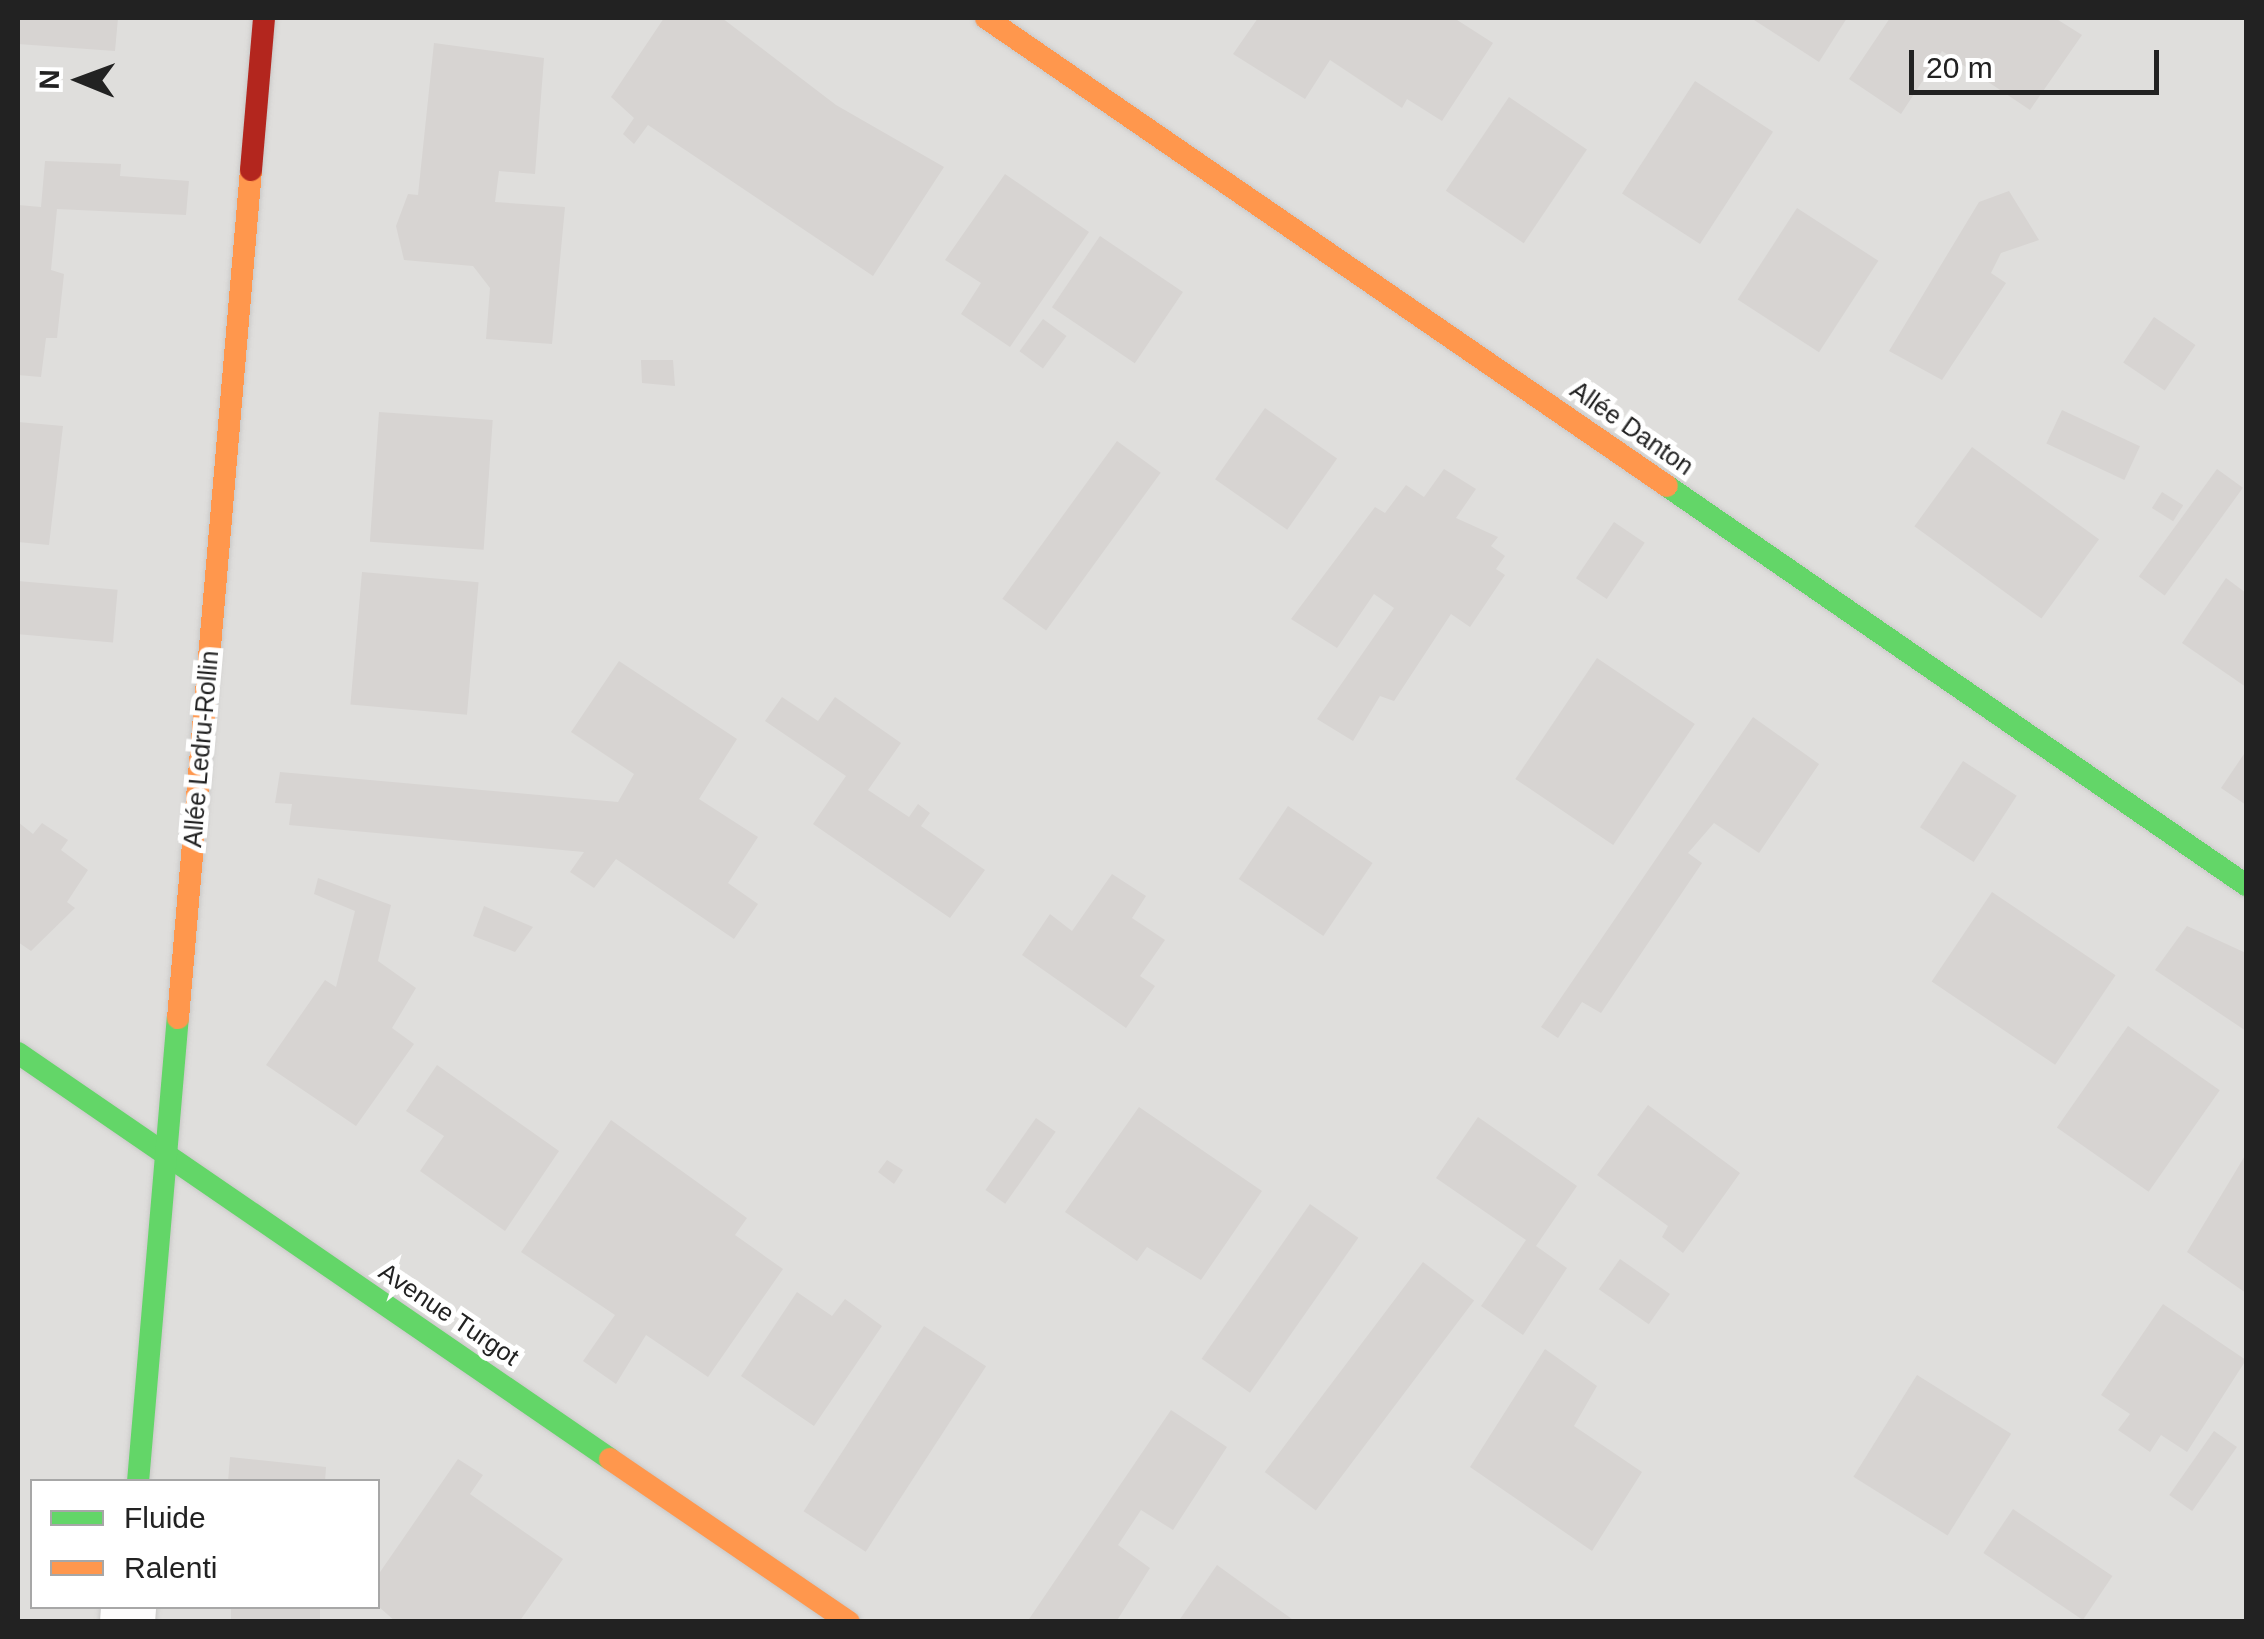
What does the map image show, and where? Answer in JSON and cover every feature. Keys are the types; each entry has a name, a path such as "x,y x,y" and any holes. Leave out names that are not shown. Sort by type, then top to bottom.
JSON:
{"street":[{"name":"Allée Ledru-Rollin","path":"138,1479 264,18"},
{"name":"Allée Danton","path":"986,18 2246,885"},
{"name":"Avenue Turgot","path":"18,1053 849,1622"}],"shaded area":[{"path":"18,18 2246,18 2246,1621 18,1621"}],"building":[{"path":"18,18 118,18 115,51 18,44"},
{"path":"664,18 722,18 836,105 944,167 873,276 648,125 634,144 623,134 634,118 611,97"},
{"path":"1258,18 1454,18 1493,43 1442,121 1407,99 1402,108 1330,60 1305,99 1233,54"},
{"path":"1751,18 1847,18 1819,62"},
{"path":"1890,18 2055,18 2082,35 2030,110 1942,51 1901,114 1849,79"},
{"path":"434,43 544,58 535,174 499,171 495,202 565,207 552,344 486,339 490,288 473,266 404,260 396,226 408,194 418,195"},
{"path":"1695,81 1773,132 1700,244 1622,193"},
{"path":"1509,97 1587,150 1524,243 1446,191"},
{"path":"45,161 121,164 120,176 189,181 186,215 57,209 51,270 64,274 57,338 46,338 41,377 18,375 18,205 41,207"},
{"path":"1005,174 1089,232 1010,347 961,314 981,283 945,260"},
{"path":"2009,191 2039,240 2001,253 1991,273 2006,283 1942,380 1889,351 1979,202"},
{"path":"1797,208 1878,261 1819,352 1738,299"},
{"path":"1100,236 1183,292 1135,363 1052,307"},
{"path":"2154,317 2195,345 2165,391 2123,363"},
{"path":"1043,319 1066,336 1043,368 1019,351"},
{"path":"641,360 673,360 675,386 642,383"},
{"path":"1265,408 1337,458 1287,530 1215,479"},
{"path":"2062,410 2140,446 2124,480 2046,444"},
{"path":"379,412 493,420 484,550 370,542"},
{"path":"18,422 63,426 49,545 18,542"},
{"path":"1117,441 1161,473 1046,630 1002,599"},
{"path":"1972,447 2099,539 2041,619 1914,526"},
{"path":"1444,469 1476,489 1456,518 1498,537 1491,546 1505,556 1496,569 1505,575 1470,627 1451,614 1394,701 1380,696 1353,741 1317,719 1394,608 1374,594 1337,648 1291,619 1375,507 1385,513 1406,485 1424,497"},
{"path":"2217,469 2243,488 2165,595 2139,577"},
{"path":"2162,492 2183,505 2173,521 2152,508"},
{"path":"1614,522 1645,543 1607,599 1576,578"},
{"path":"362,572 479,582 467,715 350,704"},
{"path":"2226,578 2246,593 2246,687 2182,643"},
{"path":"18,581 118,590 113,643 18,634"},
{"path":"1597,658 1695,724 1613,845 1515,779"},
{"path":"619,661 737,739 699,799 758,837 728,883 758,904 734,939 616,859 594,888 570,872 584,852 289,825 292,804 275,803 280,772 618,802 634,774 571,732"},
{"path":"782,697 818,721 835,697 901,743 868,790 909,817 918,804 930,813 921,826 985,870 950,918 813,824 846,776 765,721"},
{"path":"1753,717 1819,764 1759,853 1714,823 1688,853 1702,863 1601,1013 1582,1002 1558,1038 1541,1027"},
{"path":"2246,751 2246,805 2221,788"},
{"path":"1963,761 2017,796 1974,862 1920,827"},
{"path":"1288,806 1373,863 1323,936 1239,879"},
{"path":"18,822 33,834 42,823 68,840 61,850 88,870 67,902 75,908 31,951 18,942"},
{"path":"1112,874 1146,896 1132,918 1165,940 1140,976 1155,986 1126,1028 1022,955 1050,914 1072,931"},
{"path":"318,878 391,905 378,961 416,988 392,1028 414,1044 356,1126 266,1065 325,980 336,987 355,911 314,894"},
{"path":"1992,892 2116,975 2055,1065 1932,982"},
{"path":"484,906 533,927 515,952 473,936"},
{"path":"2187,926 2246,953 2246,1031 2155,970"},
{"path":"2128,1026 2220,1090 2149,1192 2057,1128"},
{"path":"437,1065 559,1151 505,1231 420,1171 444,1136 406,1111"},
{"path":"1648,1105 1740,1173 1683,1253 1662,1237 1668,1226 1597,1175"},
{"path":"1139,1107 1262,1191 1201,1280 1147,1247 1137,1261 1065,1212"},
{"path":"1478,1117 1577,1186 1536,1246 1567,1268 1523,1335 1481,1306 1526,1240 1436,1178"},
{"path":"1036,1118 1056,1132 1005,1204 986,1190"},
{"path":"611,1120 747,1218 735,1235 783,1269 708,1377 646,1335 616,1384 583,1361 615,1315 521,1252"},
{"path":"2246,1154 2245,1238 2246,1293 2187,1252"},
{"path":"887,1160 903,1170 894,1184 878,1172"},
{"path":"1310,1204 1358,1238 1250,1393 1202,1359"},
{"path":"1620,1259 1670,1294 1649,1324 1599,1289"},
{"path":"1423,1262 1474,1301 1316,1511 1265,1472"},
{"path":"797,1292 832,1316 845,1299 882,1326 814,1426 741,1376"},
{"path":"2163,1304 2246,1360 2187,1452 2161,1435 2150,1452 2118,1430 2130,1414 2101,1395"},
{"path":"924,1326 986,1366 866,1552 804,1511"},
{"path":"1545,1349 1597,1386 1574,1426 1642,1472 1592,1551 1470,1467"},
{"path":"1917,1375 2011,1434 1948,1536 1853,1477"},
{"path":"1171,1410 1227,1447 1173,1530 1141,1510 1118,1545 1150,1568 1116,1622 1027,1622"},
{"path":"2214,1431 2237,1447 2192,1511 2169,1495"},
{"path":"230,1457 326,1467 325,1479 228,1479"},
{"path":"458,1459 483,1475 470,1494 563,1559 519,1622 396,1622 380,1608 380,1572"},
{"path":"2013,1509 2112,1576 2083,1620 1983,1553"},
{"path":"1217,1565 1296,1622 1178,1622"},
{"path":"231,1609 320,1609 320,1622 231,1622"}],"traffic: fast":[{"path":"1667,486 2246,885"},
{"path":"138,1479 178,1018"},
{"path":"18,1053 610,1459"}],"traffic: slow":[{"path":"986,18 1667,486"},
{"path":"178,1018 251,170"},
{"path":"610,1459 849,1622"}],"traffic: jam":[{"path":"251,170 264,18"}]}
